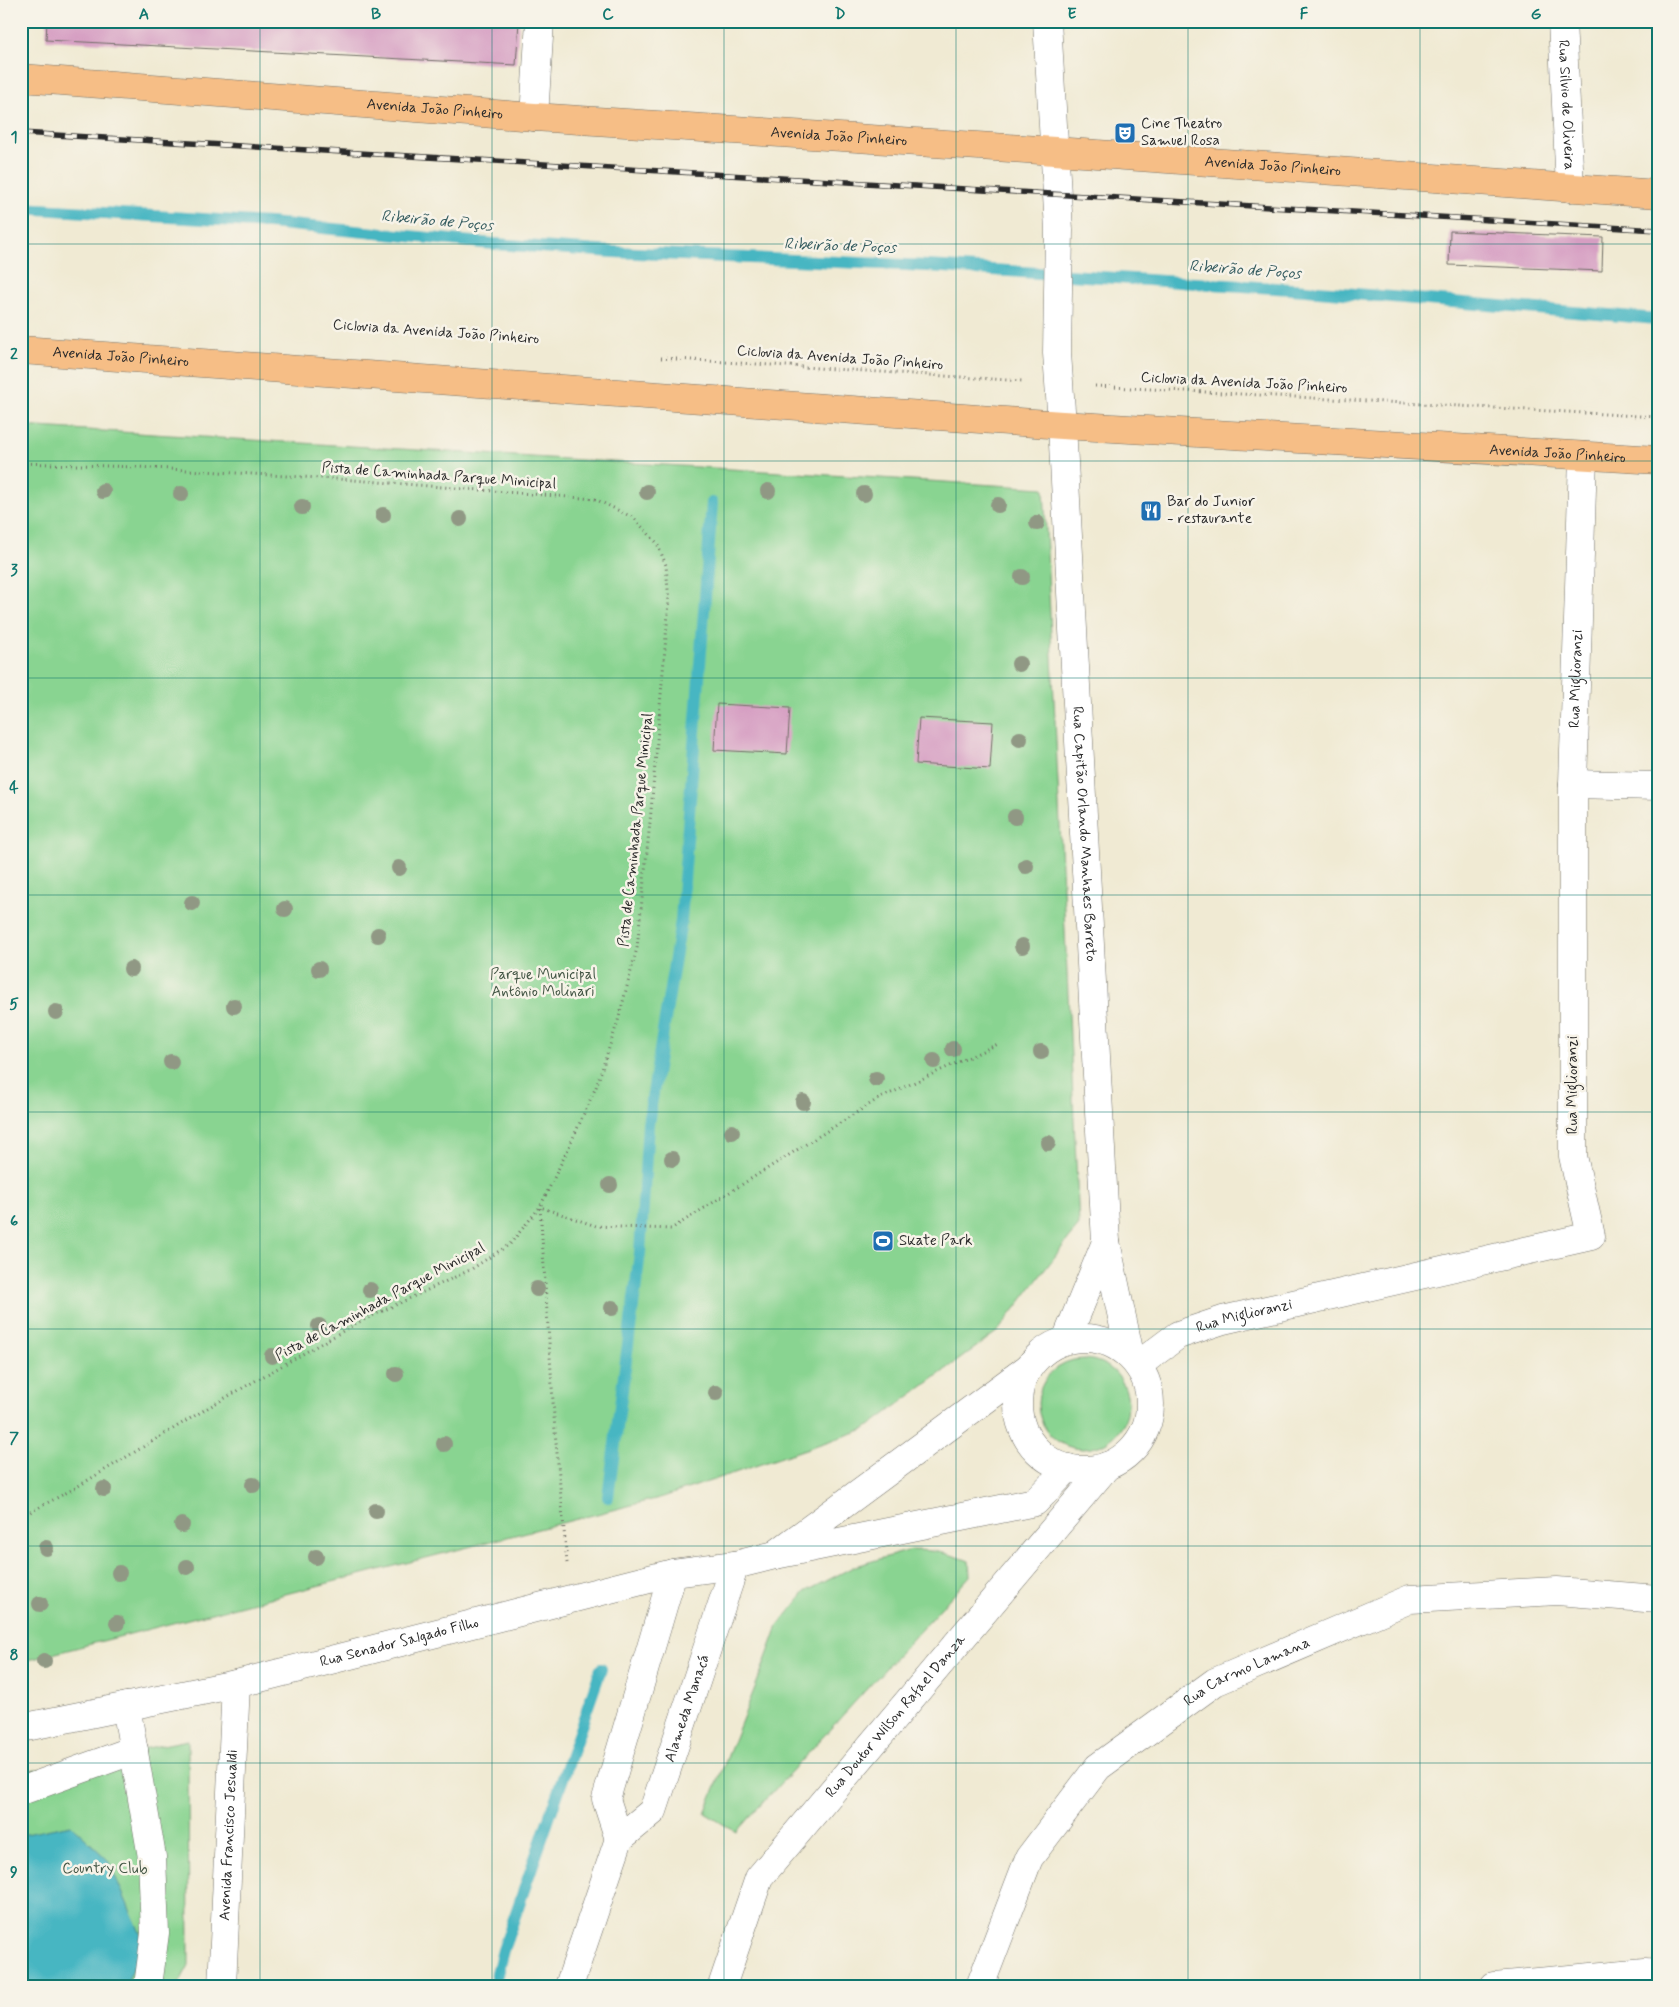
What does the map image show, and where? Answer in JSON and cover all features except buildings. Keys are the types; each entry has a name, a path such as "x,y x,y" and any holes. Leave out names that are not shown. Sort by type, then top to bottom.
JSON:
{"main road":[{"name":"Avenida João Pinheiro","path":"21,78 534,117 1055,151 1658,194"},
{"name":"Avenida João Pinheiro","path":"21,350 1062,425 1658,460"}],"street":[{"path":"534,117 540,21"},
{"name":"Rua Capitão Orlando Manhaes Barreto","path":"1047,21 1059,230 1058,384 1062,425 1106,1242 1134,1360"},
{"name":"Rua Silvio de Oliveira","path":"1562,21 1570,188"},
{"name":"Rua Miglioranzi","path":"1134,1360 1178,1335 1223,1320 1591,1236 1573,1156 1573,784 1583,456"},
{"path":"1573,784 1658,786"},
{"path":"1066,1340 1106,1242"},
{"path":"775,1554 1028,1368 1038,1356 1051,1346 1066,1340 1088,1338 1111,1343 1134,1360 1148,1382 1151,1403 1148,1423 1139,1442 1125,1456 1107,1466 1088,1470 1068,1468 1048,1460 1033,1446 1022,1428 1018,1401 1020,1387 1028,1368"},
{"name":"Rua Doutor Wilson Rafael Danza","path":"722,1986 759,1878 1107,1466"},
{"name":"Rua Senador Salgado Filho","path":"21,1728 236,1684 673,1573 735,1565 775,1554 1035,1502 1068,1468"},
{"name":"Alameda Manacá","path":"619,1839 653,1811 735,1565"},
{"path":"569,1986 619,1839 606,1799 673,1573"},
{"name":"Rua Carmo Lamana","path":"980,1986 1029,1858 1098,1767 1215,1682 1410,1599 1557,1591 1658,1599"},
{"name":"Avenida Francisco Jesualdi","path":"222,1986 236,1684"},
{"path":"126,1706 152,1857 156,1933 148,1986"},
{"path":"21,1791 134,1750"},
{"path":"1494,1986 1645,1972 1658,1974"}],"path":[{"name":"Ciclovia da Avenida João Pinheiro","path":"659,358 1058,384 1658,417"},
{"name":"Pista de Caminhada Parque Minicipal","path":"21,463 215,472 595,499 634,518 657,543 666,564 669,602 637,948 618,1021 596,1087 540,1207 510,1244 470,1270 358,1323 21,1517"},
{"path":"571,1599 555,1431 540,1207 596,1226 670,1229 878,1099 1000,1042"}],"green space":[{"name":"Parque Municipal Antônio Molinari","path":"21,426 1044,488 1079,1225 998,1331 865,1429 663,1497 21,1662"},
{"path":"1083,1359 1100,1363 1115,1372 1124,1387 1128,1404 1124,1421 1115,1436 1100,1445 1083,1449 1066,1445 1051,1436 1042,1421 1038,1404 1042,1387 1051,1372 1066,1363"},
{"path":"911,1550 941,1552 969,1561 970,1576 736,1832 705,1813 778,1626 805,1592 855,1566"},
{"name":"Country Club","path":"188,1740 189,1965 178,1986 21,1986 21,1773"}],"water":[{"path":"71,1825 108,1860 145,1944 125,1986 21,1986 21,1835"}],"waterway":[{"name":"Ribeirão de Poços","path":"21,208 269,223 494,244 614,252 928,266 1306,290 1658,319"},
{"path":"608,1497 640,1253 648,1124 681,921 712,503"},
{"path":"494,1986 503,1950 601,1669"}],"railway":[{"path":"21,133 1658,230"}],"place":[{"name":"Cine Theatro Samuel Rosa","path":"1125,133"},
{"name":"Bar do Junior - restaurante","path":"1151,511"},
{"name":"Skate Park","path":"883,1241"}]}
